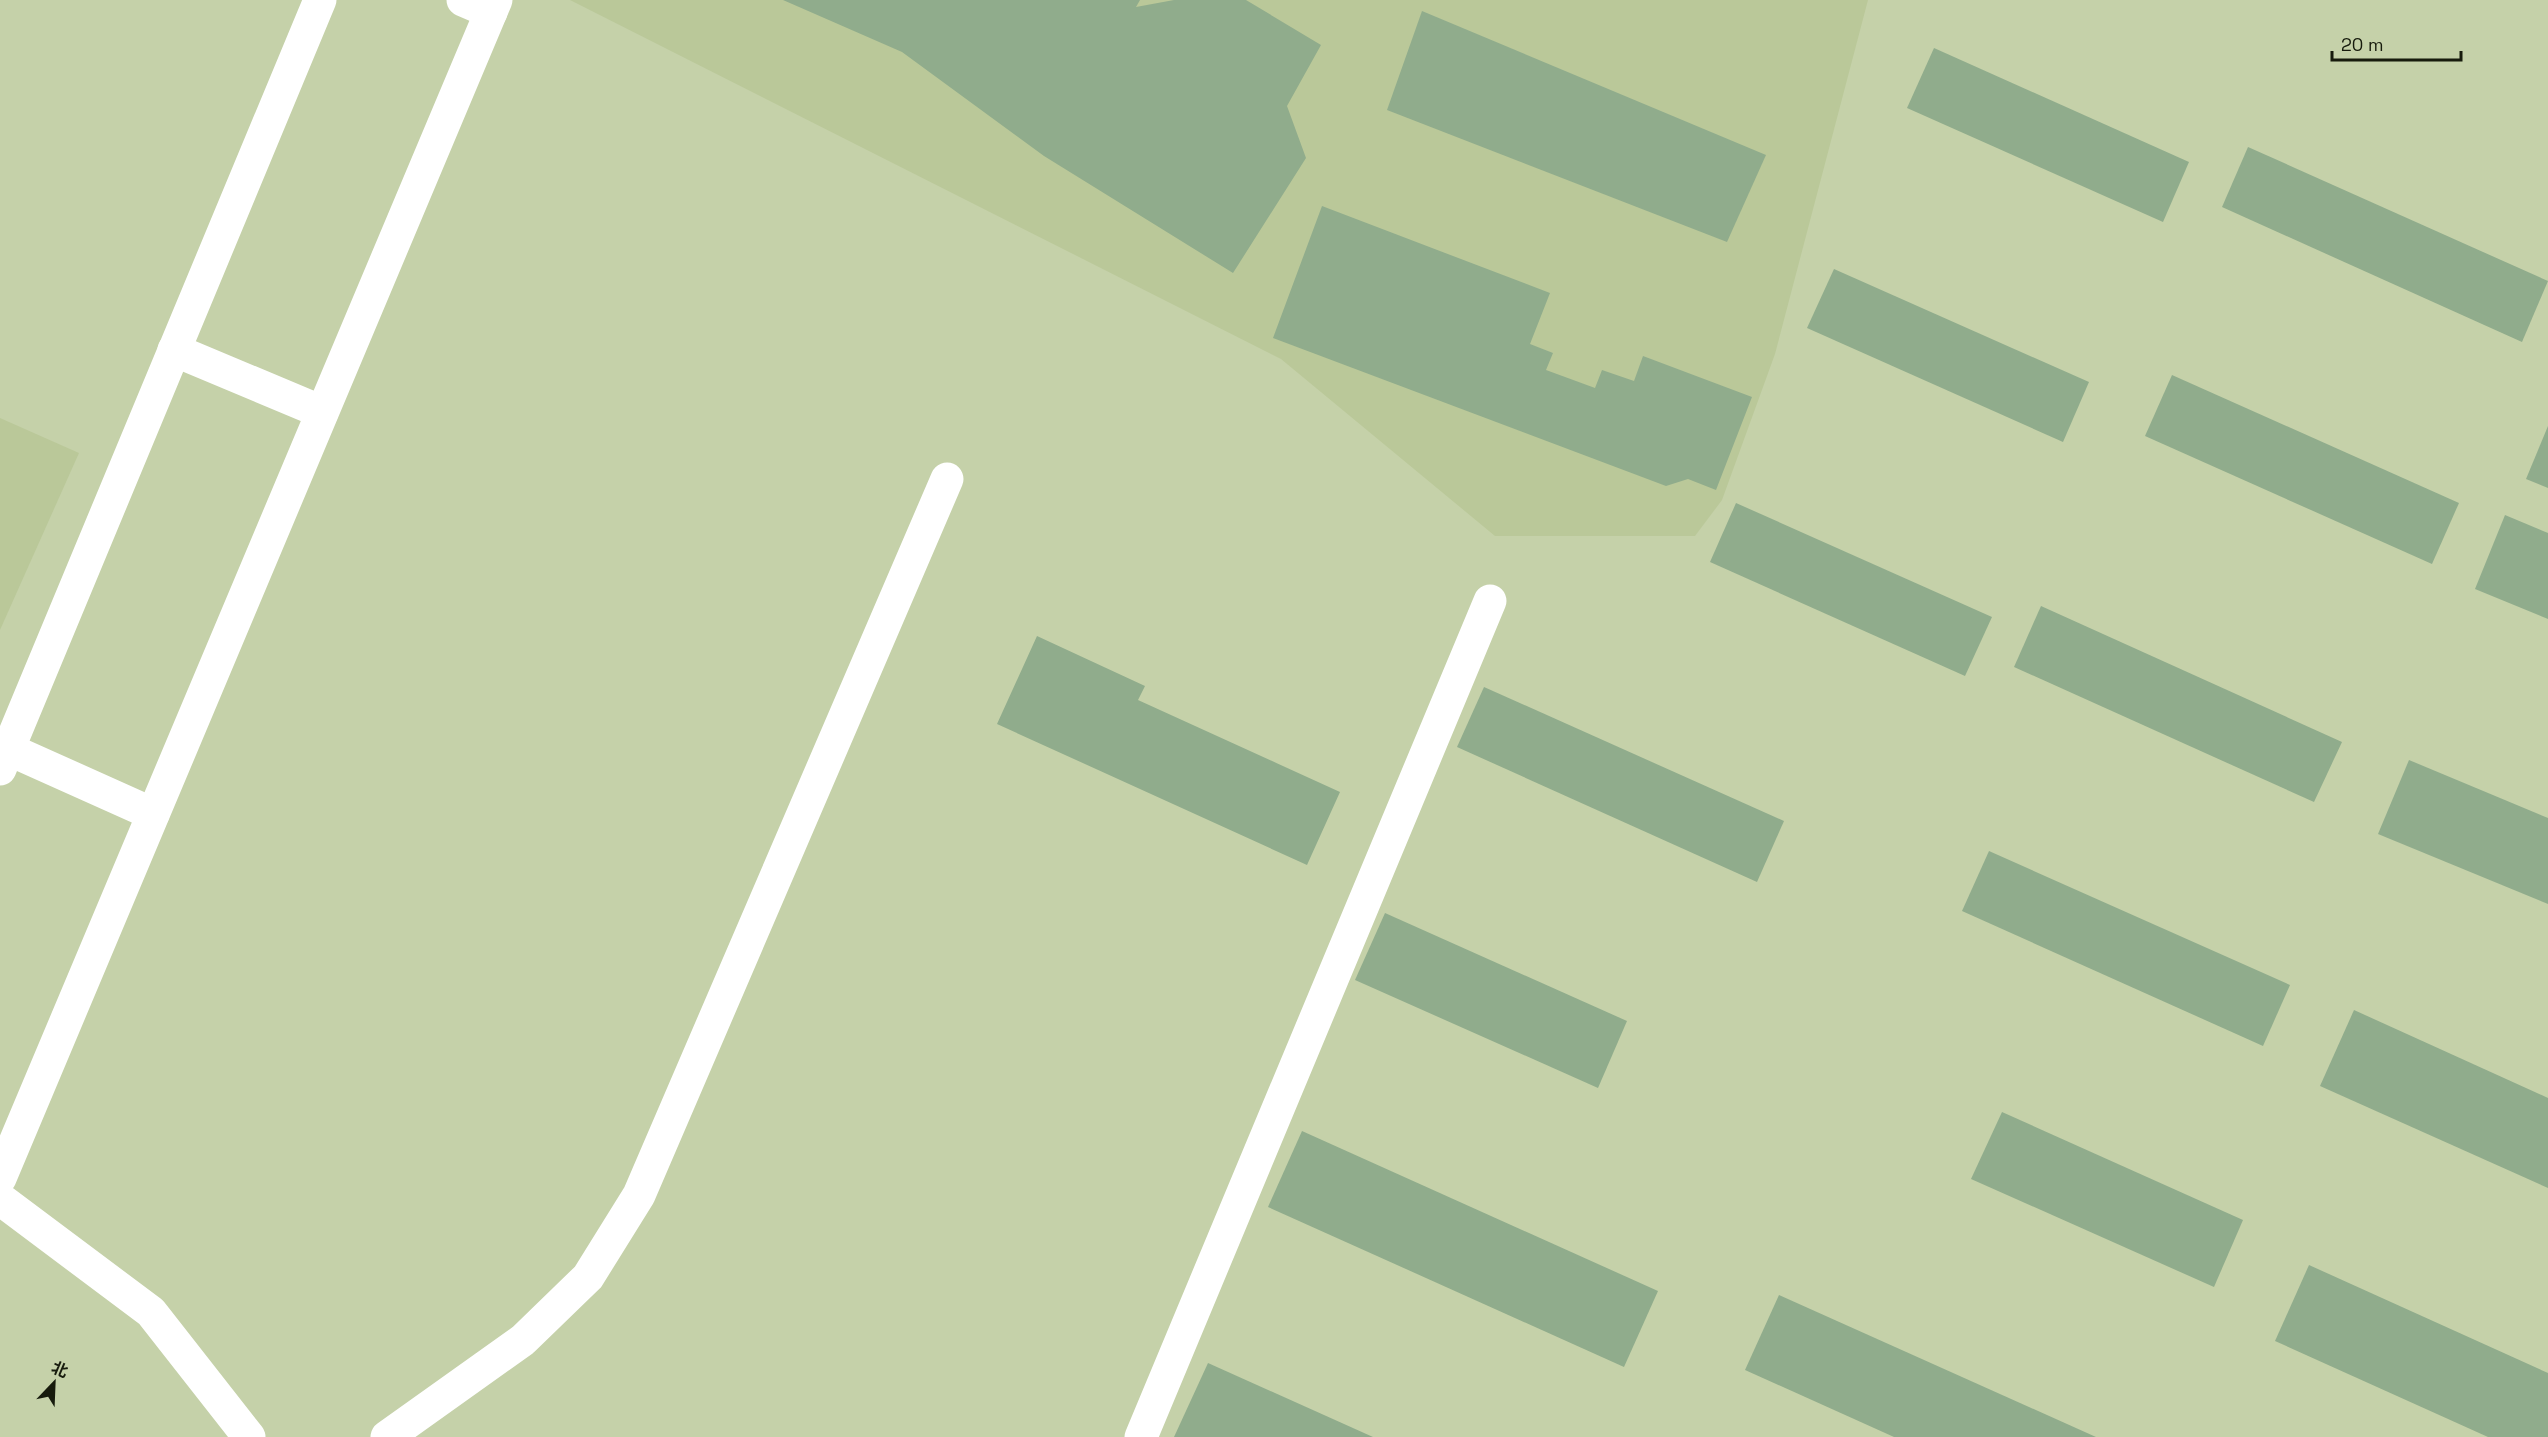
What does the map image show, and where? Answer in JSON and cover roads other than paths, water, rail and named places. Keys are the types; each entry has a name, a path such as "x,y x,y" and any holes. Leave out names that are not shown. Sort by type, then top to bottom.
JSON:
{"street":[{"path":"153,814 4,759 320,0"},
{"path":"0,1178 322,412 483,4"},
{"path":"174,350 322,412"},
{"path":"387,1437 524,1340 588,1277 639,1195 947,479"},
{"path":"1141,1437 1490,601"},
{"path":"0,1199 151,1312 249,1437"}]}
